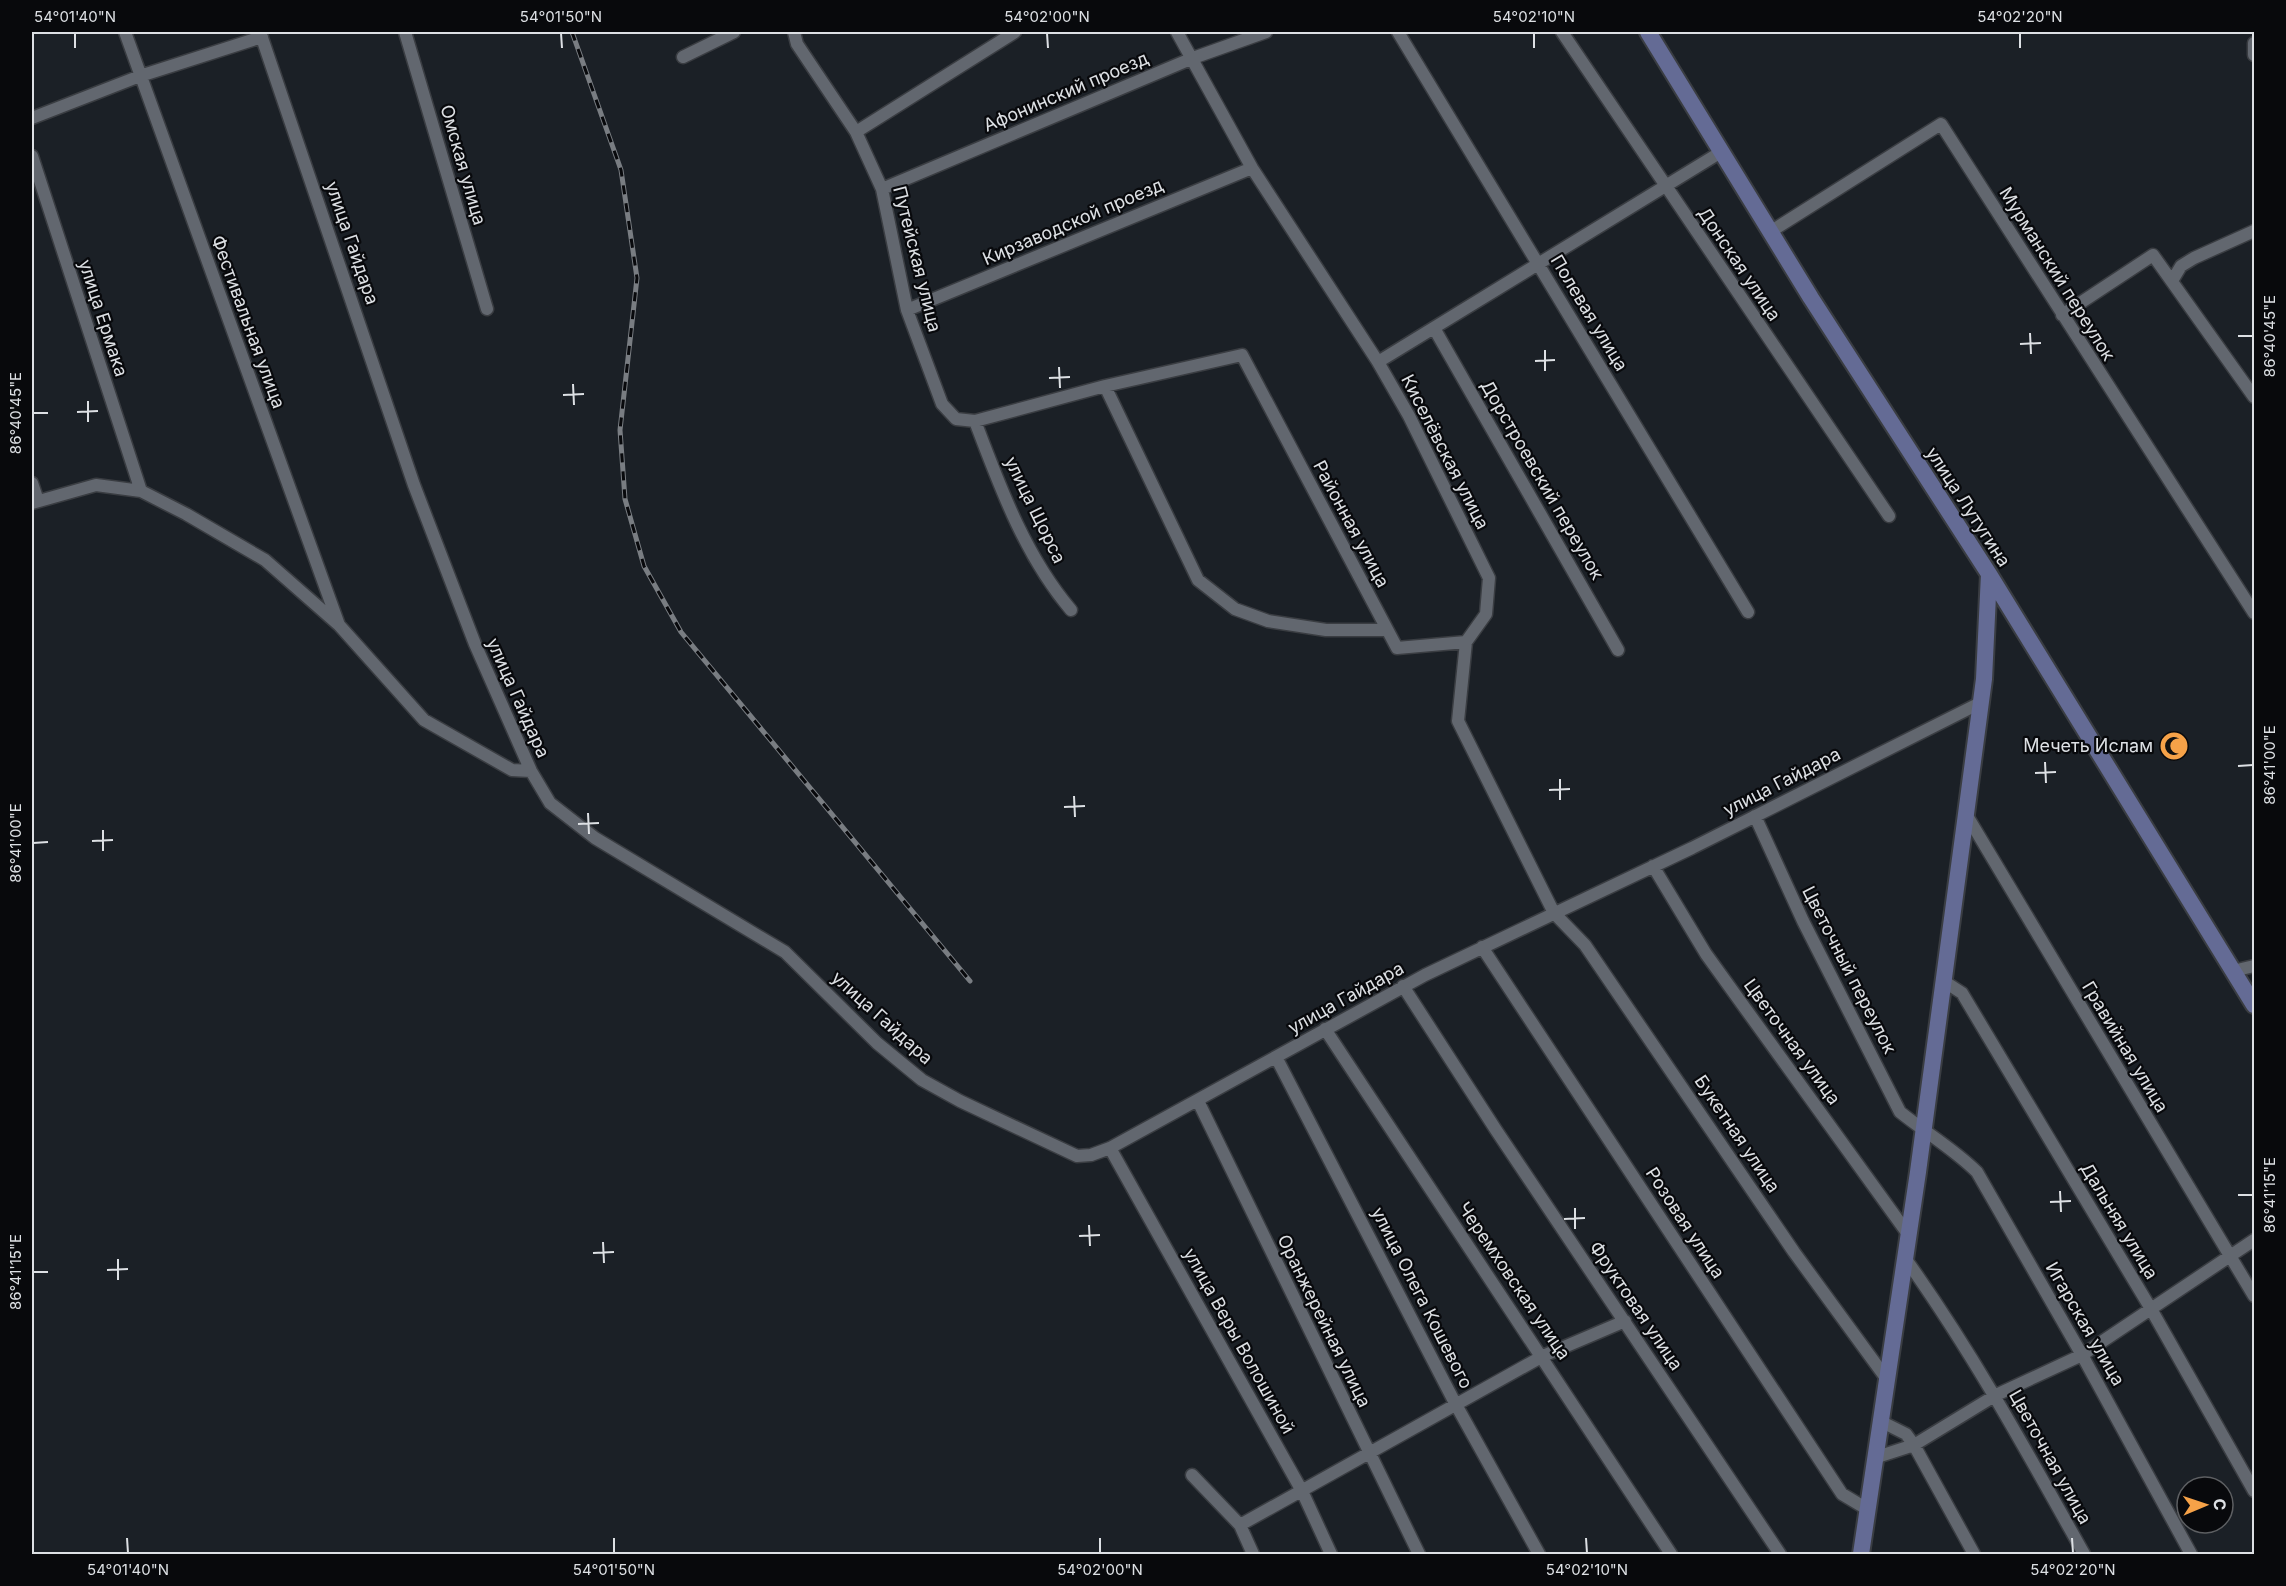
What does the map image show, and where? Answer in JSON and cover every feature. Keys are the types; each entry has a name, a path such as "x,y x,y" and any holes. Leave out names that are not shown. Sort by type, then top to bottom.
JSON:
{"main road":[{"name":"улица Лутугина","path":"1648,32 1770,232 1989,574 2254,1005"},
{"path":"1862,1553 1923,1131 1984,680 1989,574"}],"street":[{"name":"Фестивальная улица","path":"125,32 339,625"},
{"name":"Омская улица","path":"405,32 487,309"},
{"path":"683,57 734,32"},
{"name":"Путейская улица","path":"794,32 797,44 856,132 882,189 907,310 942,404 956,419 975,421"},
{"path":"856,132 1015,32"},
{"name":"Киселёвская улица","path":"1177,32 1252,168 1378,362 1409,416 1489,578 1486,614 1466,642 1458,721 1554,913"},
{"name":"Афонинский проезд","path":"882,189 1193,58 1266,32"},
{"name":"Полевая улица","path":"1398,32 1748,612"},
{"name":"Донская улица","path":"1562,32 1889,516"},
{"path":"32,118 140,76 261,34"},
{"name":"улица Гайдара","path":"261,34 414,485 475,644 531,771 550,803 595,838 785,952 877,1043 922,1080 960,1101 1077,1156 1092,1155 1110,1148 1403,986 1755,816 1980,703"},
{"path":"2254,43 2254,55"},
{"name":"Мурманский переулок","path":"1770,232 1941,124 2254,613"},
{"path":"1378,362 1721,152"},
{"name":"улица Ермака","path":"32,156 141,491"},
{"name":"Кирзаводской проезд","path":"907,310 1252,168"},
{"path":"2172,281 2181,266 2194,258 2254,231"},
{"path":"2062,315 2153,255 2254,397"},
{"name":"Дорстроевский переулок","path":"1434,328 1618,650"},
{"name":"Районная улица","path":"1105,386 1242,355 1397,648 1466,642"},
{"path":"975,421 1105,386 1198,580 1235,609 1268,621 1326,630 1386,630"},
{"name":"улица Щорса","path":"975,421 1001,490 1034,556 1071,610"},
{"path":"32,483 35,502 96,485 141,491 265,560 339,625 424,720 512,770 531,771"},
{"name":"Гравийная улица","path":"1966,814 2254,1296"},
{"name":"Цветочный переулок","path":"1755,816 1803,921 1900,1112 1923,1131"},
{"name":"Цветочная улица","path":"1653,866 1706,954 1908,1234"},
{"name":"Букетная улица","path":"1554,913 1585,945 1794,1252 1886,1378"},
{"name":"Розовая улица","path":"1482,947 1842,1494 1867,1509"},
{"path":"2233,970 2254,966"},
{"name":"Дальняя улица","path":"1942,980 1962,993 2151,1309 2254,1491"},
{"name":"Фруктовая улица","path":"1403,986 1780,1554"},
{"name":"Черемховская улица","path":"1325,1029 1543,1356 1671,1554"},
{"name":"улица Олега Кошевого","path":"1276,1057 1455,1403 1539,1554"},
{"name":"Оранжерейная улица","path":"1198,1101 1419,1554"},
{"name":"Игарская улица","path":"1923,1131 1959,1153 1977,1172 2192,1554"},
{"name":"улица Веры Волошиной","path":"1110,1148 1302,1491 1331,1554"},
{"path":"1874,1458 1914,1445 1996,1395 2082,1355 2254,1240"},
{"name":"Цветочная улица","path":"1905,1258 1943,1311 1996,1395 2084,1554"},
{"path":"1240,1525 1369,1455 1455,1403 1543,1356 1624,1321"},
{"path":"1880,1421 1906,1434 1914,1445 1974,1554"},
{"path":"1192,1475 1240,1525 1253,1554"}],"railway":[{"path":"572,32 621,170 637,278 620,430 625,499 644,566 681,632 970,981"}],"place":[{"name":"Мечеть Ислам","path":"2174,746"}]}
